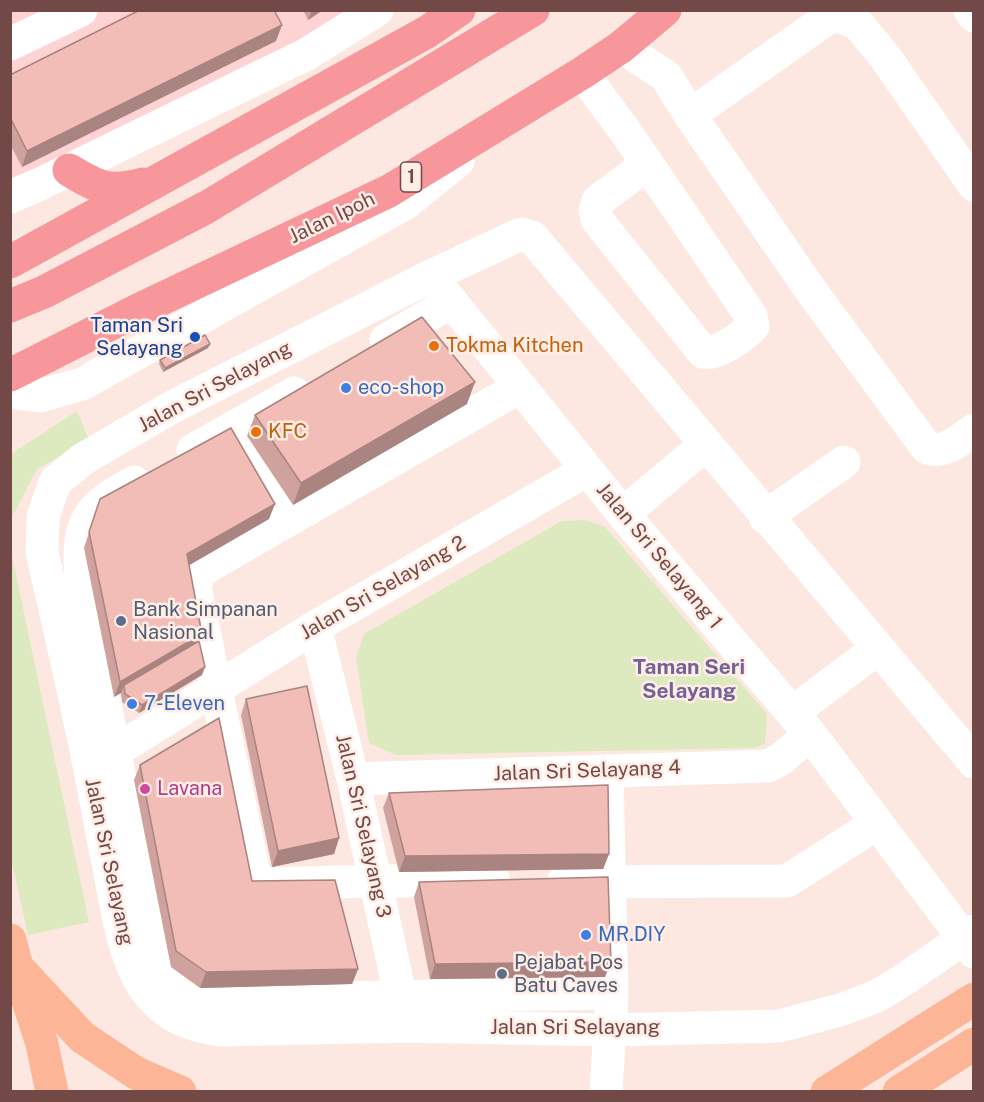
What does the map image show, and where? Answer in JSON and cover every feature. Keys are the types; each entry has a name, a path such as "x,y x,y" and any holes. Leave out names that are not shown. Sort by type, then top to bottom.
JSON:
{"highway":[{"path":"10,262 427,32 459,10"},
{"path":"10,306 45,292 207,207 533,10"},
{"name":"Jalan Ipoh","path":"10,375 138,310 389,191 582,73 621,47 665,10"},
{"path":"69,170 94,185 112,189 159,181"}],"main road":[{"path":"14,954 42,1044 52,1092"},
{"path":"14,954 82,1038 136,1073 180,1092"},
{"path":"827,1092 974,999"},
{"path":"899,1092 974,1044"}],"street":[{"path":"10,44 81,10"},
{"path":"13,189 69,170 307,54 377,10"},
{"path":"970,10 974,16"},
{"path":"690,115 826,14 839,16 857,23 885,57 974,185"},
{"path":"621,47 666,76 690,115 812,292 927,448 936,451 944,450 974,430"},
{"path":"582,73 647,164 751,316 753,326 749,331 714,353 703,352 598,221 595,210 598,201 647,164"},
{"path":"10,392 39,396 82,384 406,203 530,104"},
{"name":"Jalan Sri Selayang","path":"970,941 877,996 840,1010 779,1026 608,1030 404,1011 211,1000 188,994 169,979 159,962 42,552 43,517 55,482 83,459 174,406 431,276 521,234 532,237 765,517 974,762"},
{"name":"Jalan Sri Selayang 1","path":"431,276 623,514 801,724 876,824 970,941"},
{"path":"361,355 452,302"},
{"name":"Jalan Sri Selayang","path":"102,760 80,565 84,529 92,511 110,495 321,378"},
{"path":"520,387 200,572 195,587 214,688 254,873 260,881 266,884 375,881 788,881 876,824"},
{"path":"230,430 289,519"},
{"path":"623,514 705,445"},
{"path":"765,517 844,462"},
{"name":"Jalan Sri Selayang 2","path":"102,760 315,627 587,470"},
{"name":"Jalan Sri Selayang 3","path":"315,627 353,779 404,1011"},
{"name":"Jalan Sri Selayang 4","path":"353,779 768,766 781,759 801,724 877,649"},
{"path":"606,1092 612,993 607,771"},
{"name":"Jalan Sri Selayang","path":"404,1011 612,993"}],"shaded area":[{"path":"11,11 364,11 11,191"}],"green space":[{"path":"77,411 89,440 37,469 11,519 11,454"},
{"path":"586,520 605,527 767,714 765,744 753,748 396,755 369,743 356,657 364,634 562,521"},
{"path":"11,551 89,922 28,935 10,854"}],"building":[{"path":"140,10 274,10 282,25 27,151 10,117 10,75"},
{"path":"422,317 475,382 301,483 255,415"},
{"path":"205,335 210,344 165,368 160,360"},
{"path":"231,428 275,504 187,554 202,634 120,682 89,532 100,499"},
{"path":"199,641 205,667 142,705 125,694 124,685"},
{"path":"307,686 339,838 278,851 246,699"},
{"path":"219,718 252,881 335,880 358,969 206,972 176,951 140,765"},
{"path":"608,785 609,854 405,856 389,793"},
{"path":"608,877 611,962 435,964 419,882"}],"place":[{"name":"Taman Sri Selayang","path":"195,337"},
{"name":"Tokma Kitchen","path":"434,346"},
{"name":"eco-shop","path":"346,388"},
{"name":"KFC","path":"256,432"},
{"name":"Bank Simpanan Nasional","path":"121,621"},
{"name":"7-Eleven","path":"132,704"},
{"name":"Lavana","path":"145,789"},
{"name":"MR.DIY","path":"586,935"},
{"name":"Pejabat Pos Batu Caves","path":"502,974"}],"district":[{"name":"Taman Seri Selayang","path":"689,680"}]}
